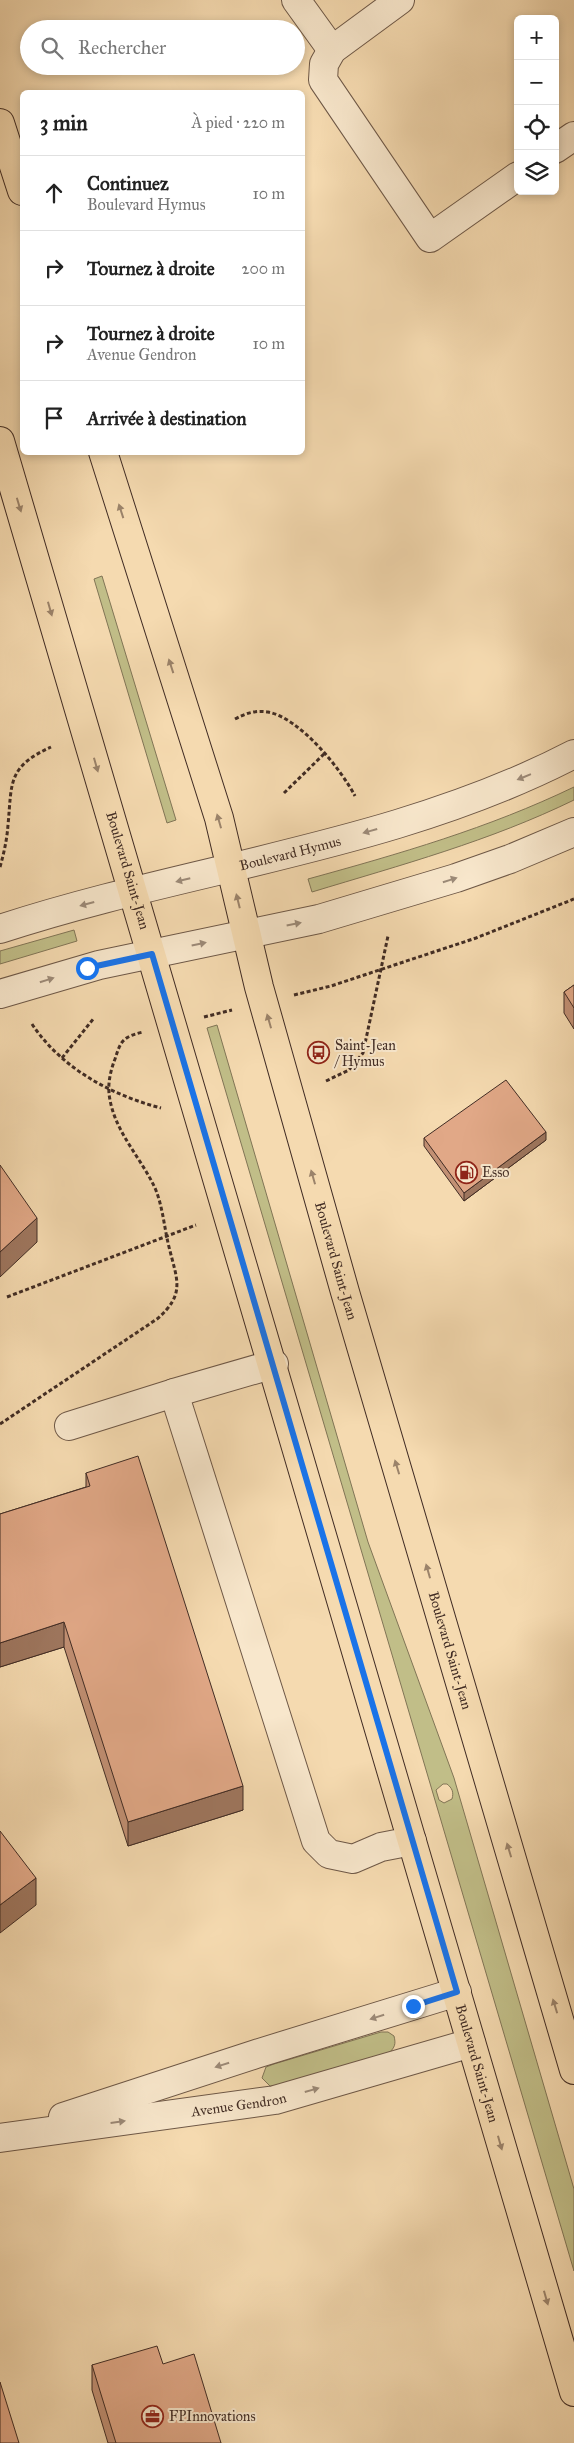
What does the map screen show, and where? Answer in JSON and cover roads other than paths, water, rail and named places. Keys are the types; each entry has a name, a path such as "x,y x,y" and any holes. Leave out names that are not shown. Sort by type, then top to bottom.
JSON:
{"main road":[{"path":"0,123 20,185"},
{"name":"Boulevard Saint-Jean","path":"0,441 274,1364 574,2392"},
{"name":"Boulevard Saint-Jean","path":"104,455 218,818 246,934 346,1292 570,2040 574,2070"}],"street":[{"path":"296,0 332,50"},
{"path":"400,0 332,50 324,64 322,80 430,238 514,179"},
{"path":"559,147 574,136"},
{"name":"Boulevard Hymus","path":"0,929 134,892 311,848 431,812 528,776 574,754"},
{"path":"0,994 99,965 319,919 395,897 510,859 574,832"},
{"path":"69,1426 274,1364"},
{"path":"174,1393 316,1841 330,1854 353,1859 380,1847 412,1841"},
{"name":"Avenue Gendron","path":"0,2138 247,2057 457,1992"},
{"name":"Avenue Gendron","path":"0,2138 275,2100 471,2043"}],"place":[{"name":"Saint-Jean / Hymus","path":"319,1053"},
{"name":"Esso","path":"466,1172"},
{"name":"FPInnovations","path":"153,2416"}]}
